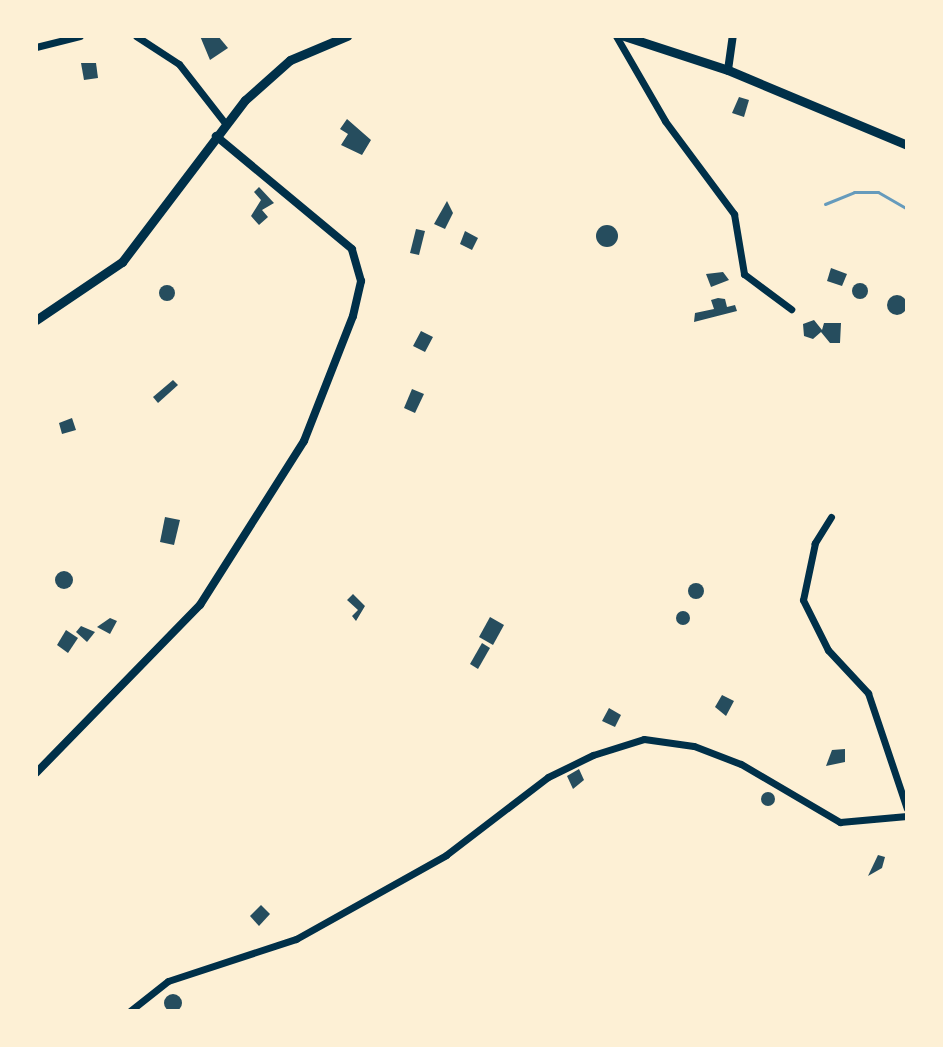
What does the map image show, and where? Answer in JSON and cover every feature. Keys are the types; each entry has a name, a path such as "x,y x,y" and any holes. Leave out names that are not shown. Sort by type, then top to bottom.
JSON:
{"main road":[{"path":"36,320 122,262 225,123 290,60 347,36"},
{"path":"624,36 728,70 907,145"}],"street":[{"path":"36,47 80,36"},
{"path":"136,36 179,64 225,123"},
{"path":"616,36 665,121 734,214 737,253 744,274 791,309"},
{"path":"728,70 733,36"},
{"path":"36,773 200,605 304,441 353,316 361,281 352,249 216,136"},
{"path":"831,517 815,543 803,600 828,650 868,693 907,809"},
{"path":"130,1011 168,981 296,939 446,855 548,777 593,755 644,739 694,746 741,764 840,822 907,816"}],"building":[{"path":"200,36 218,36 228,48 210,60"},
{"path":"81,63 96,63 98,78 84,80"},
{"path":"739,97 749,100 744,117 732,113"},
{"path":"347,119 371,140 362,155 341,145 348,134 340,129"},
{"path":"259,187 274,203 262,210 268,217 259,225 251,216 261,200 254,192"},
{"path":"447,201 453,213 445,229 434,224"},
{"path":"607,225 615,228 618,236 615,244 607,247 599,244 596,236 599,228"},
{"path":"416,229 425,231 419,255 410,253"},
{"path":"465,231 478,238 472,250 460,244"},
{"path":"831,268 847,274 842,286 827,281"},
{"path":"723,272 729,280 711,287 706,274"},
{"path":"860,283 868,291 860,299 852,291"},
{"path":"167,285 173,287 173,299 167,301 161,299 159,293 161,287"},
{"path":"897,295 904,298 907,305 904,312 897,315 890,312 887,305 890,298"},
{"path":"725,299 727,307 735,305 737,311 694,322 695,313 714,309 711,300"},
{"path":"814,320 822,330 824,323 841,323 840,343 830,343 821,332 813,339 804,336 803,324"},
{"path":"421,331 433,337 425,352 413,346"},
{"path":"173,380 178,385 158,403 153,397"},
{"path":"412,389 424,394 415,413 404,408"},
{"path":"72,418 76,430 62,434 59,423"},
{"path":"165,517 180,520 174,545 160,542"},
{"path":"64,571 73,580 64,589 55,580"},
{"path":"696,583 702,585 702,597 696,599 690,597 688,591 690,585"},
{"path":"353,594 365,606 356,621 352,616 358,610 347,600"},
{"path":"683,611 690,618 683,625 676,618"},
{"path":"490,617 504,625 493,645 479,637"},
{"path":"110,618 117,621 110,634 97,627"},
{"path":"81,626 95,632 87,642 76,632"},
{"path":"66,630 78,638 68,653 57,645"},
{"path":"482,643 490,648 478,669 470,664"},
{"path":"722,695 734,701 726,716 715,707"},
{"path":"609,708 621,715 615,727 602,721"},
{"path":"845,749 845,762 826,766 832,750"},
{"path":"579,769 584,780 573,789 567,776"},
{"path":"768,792 775,799 768,806 761,799"},
{"path":"878,855 885,857 882,868 868,876"},
{"path":"261,905 270,914 259,926 250,916"},
{"path":"173,994 182,1003 173,1012 164,1003"}],"waterway":[{"path":"825,204 854,192 878,192 907,209"}]}
